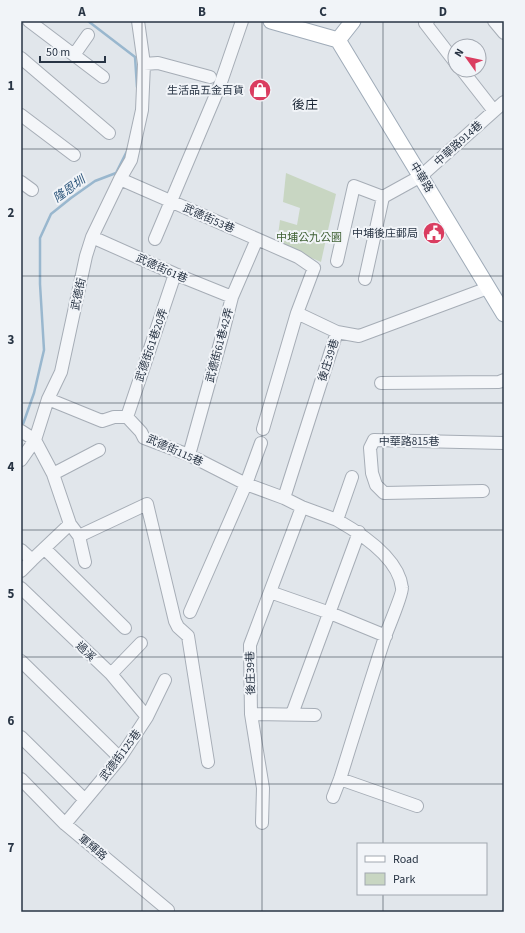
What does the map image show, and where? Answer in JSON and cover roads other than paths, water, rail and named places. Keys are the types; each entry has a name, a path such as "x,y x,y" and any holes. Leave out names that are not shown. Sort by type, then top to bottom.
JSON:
{"main road":[{"path":"271,21 338,40 353,21"},
{"name":"中華路","path":"338,40 504,314"}],"street":[{"path":"21,28 25,21"},
{"path":"29,21 103,77"},
{"name":"武德街","path":"21,460 35,440 48,399 61,372 86,256 92,237 120,179 131,160 142,110 144,64 138,21"},
{"path":"155,239 220,85 242,21"},
{"path":"494,21 504,33"},
{"path":"426,22 447,51"},
{"path":"74,55 88,35"},
{"path":"21,58 109,133"},
{"path":"144,64 158,63 210,77"},
{"path":"468,78 494,111"},
{"name":"中華路914巷","path":"383,197 421,176 504,102"},
{"path":"21,115 74,155"},
{"name":"武德街53巷","path":"120,179 298,257 314,268 297,313"},
{"path":"21,182 32,190"},
{"path":"336,261 354,186 383,197 365,279"},
{"name":"武德街61巷","path":"92,237 175,274 232,297"},
{"name":"武德街61巷42弄","path":"189,455 222,340 232,297 258,239"},
{"name":"武德街61巷20弄","path":"127,416 175,274"},
{"name":"後庄39巷","path":"284,498 337,332 359,336 488,288"},
{"path":"263,429 297,313 337,332"},
{"path":"381,383 499,382 504,380"},
{"path":"48,399 102,421 114,417 127,416"},
{"name":"武德街115巷","path":"127,416 141,432 144,438 189,455 246,484 284,498"},
{"path":"21,430 35,440 53,474 70,524 79,536 85,562"},
{"name":"中華路815巷","path":"483,491 384,493 376,485 372,473 370,448 374,440 504,442"},
{"path":"190,612 246,484 261,443"},
{"path":"53,474 99,450"},
{"path":"337,520 352,477"},
{"path":"284,498 302,507 337,520 359,532 378,548 396,570 402,589 333,797"},
{"path":"79,536 147,504 175,621 178,627 188,636 208,762"},
{"name":"後庄39巷","path":"262,823 263,788 251,714 250,645 302,507"},
{"path":"21,571 70,524"},
{"path":"292,714 359,532"},
{"path":"45,549 125,628"},
{"path":"21,550 32,560"},
{"name":"過溪","path":"21,588 111,674 147,717"},
{"path":"270,592 330,613 386,636"},
{"path":"111,674 141,643"},
{"path":"21,661 120,758"},
{"name":"武德街125巷","path":"65,824 120,758 147,717 166,680"},
{"path":"251,714 316,715"},
{"path":"21,737 85,800"},
{"name":"軍輝路","path":"21,779 65,824 168,910"},
{"path":"340,779 417,806"}],"waterway":[{"name":"隆恩圳","path":"88,21 135,57 137,87"},
{"name":"隆恩圳","path":"22,427 34,393 44,350 40,284 40,238 51,214 95,181 116,173 128,149"}],"place":[{"name":"生活品五金百貨","path":"260,90"},
{"name":"中埔後庄郵局","path":"434,233"}],"district":[{"name":"後庄","path":"305,104"}],"park label":[{"name":"中埔公九公園","path":"309,237"}]}
